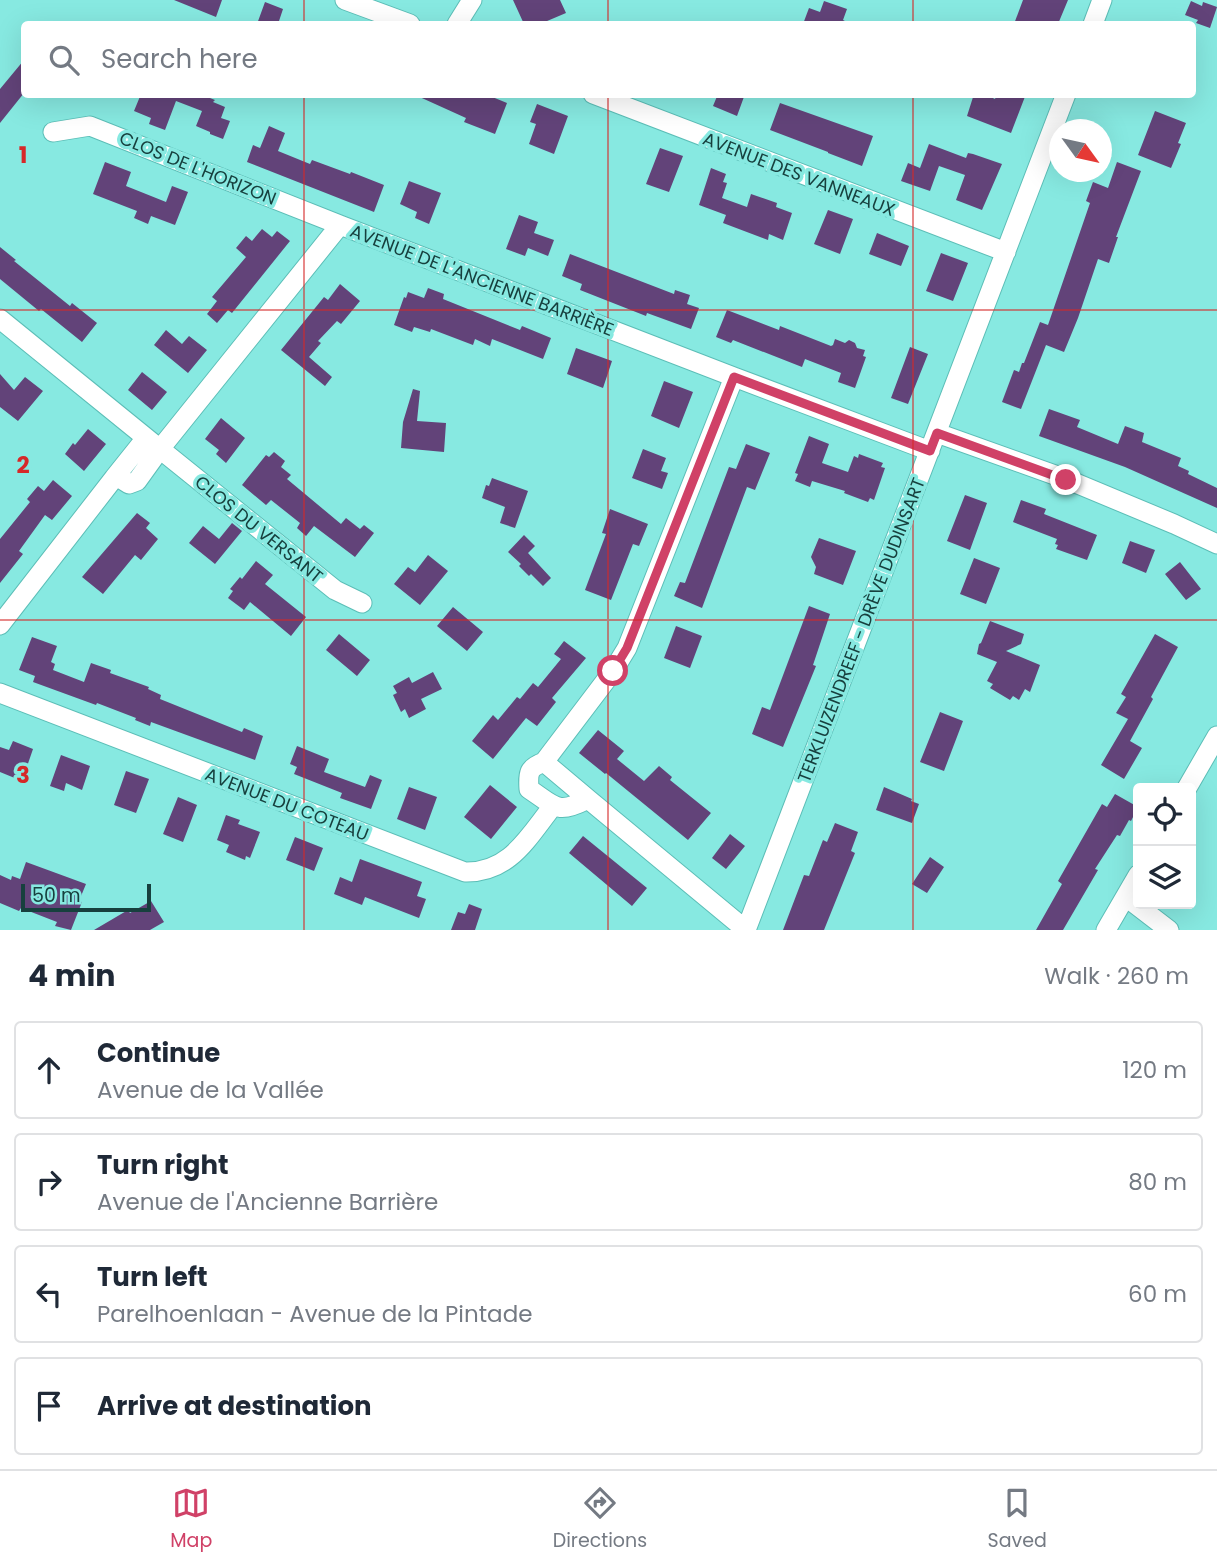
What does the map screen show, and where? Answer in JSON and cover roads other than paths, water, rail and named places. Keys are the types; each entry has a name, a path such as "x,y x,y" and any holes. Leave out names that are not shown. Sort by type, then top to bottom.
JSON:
{"street":[{"path":"345,0 402,21"},
{"path":"459,21 472,0"},
{"path":"1094,21 1102,0"},
{"name":"AVENUE DES VANNEAUX","path":"603,98 1006,252"},
{"name":"TERKLUIZENDREEF - DRÈVE DUDINSART","path":"746,930 1064,98"},
{"name":"CLOS DE L'HORIZON","path":"53,132 90,126 340,225"},
{"name":"AVENUE DE L'ANCIENNE BARRIÈRE","path":"153,444 340,225 734,377 933,442 1066,480 1217,544"},
{"path":"0,318 153,444 137,481 129,484 114,478 0,625"},
{"path":"589,799 572,807 553,806 529,789 528,776 534,766 544,762 613,671 627,648 734,377"},
{"name":"CLOS DU VERSANT","path":"153,444 335,590 362,603"},
{"name":"AVENUE DU COTEAU","path":"0,694 465,873 479,873 510,858 553,806"},
{"path":"1190,783 1217,736"},
{"path":"544,762 746,930"},
{"path":"1106,930 1133,884"},
{"path":"1126,897 1169,930"}]}
